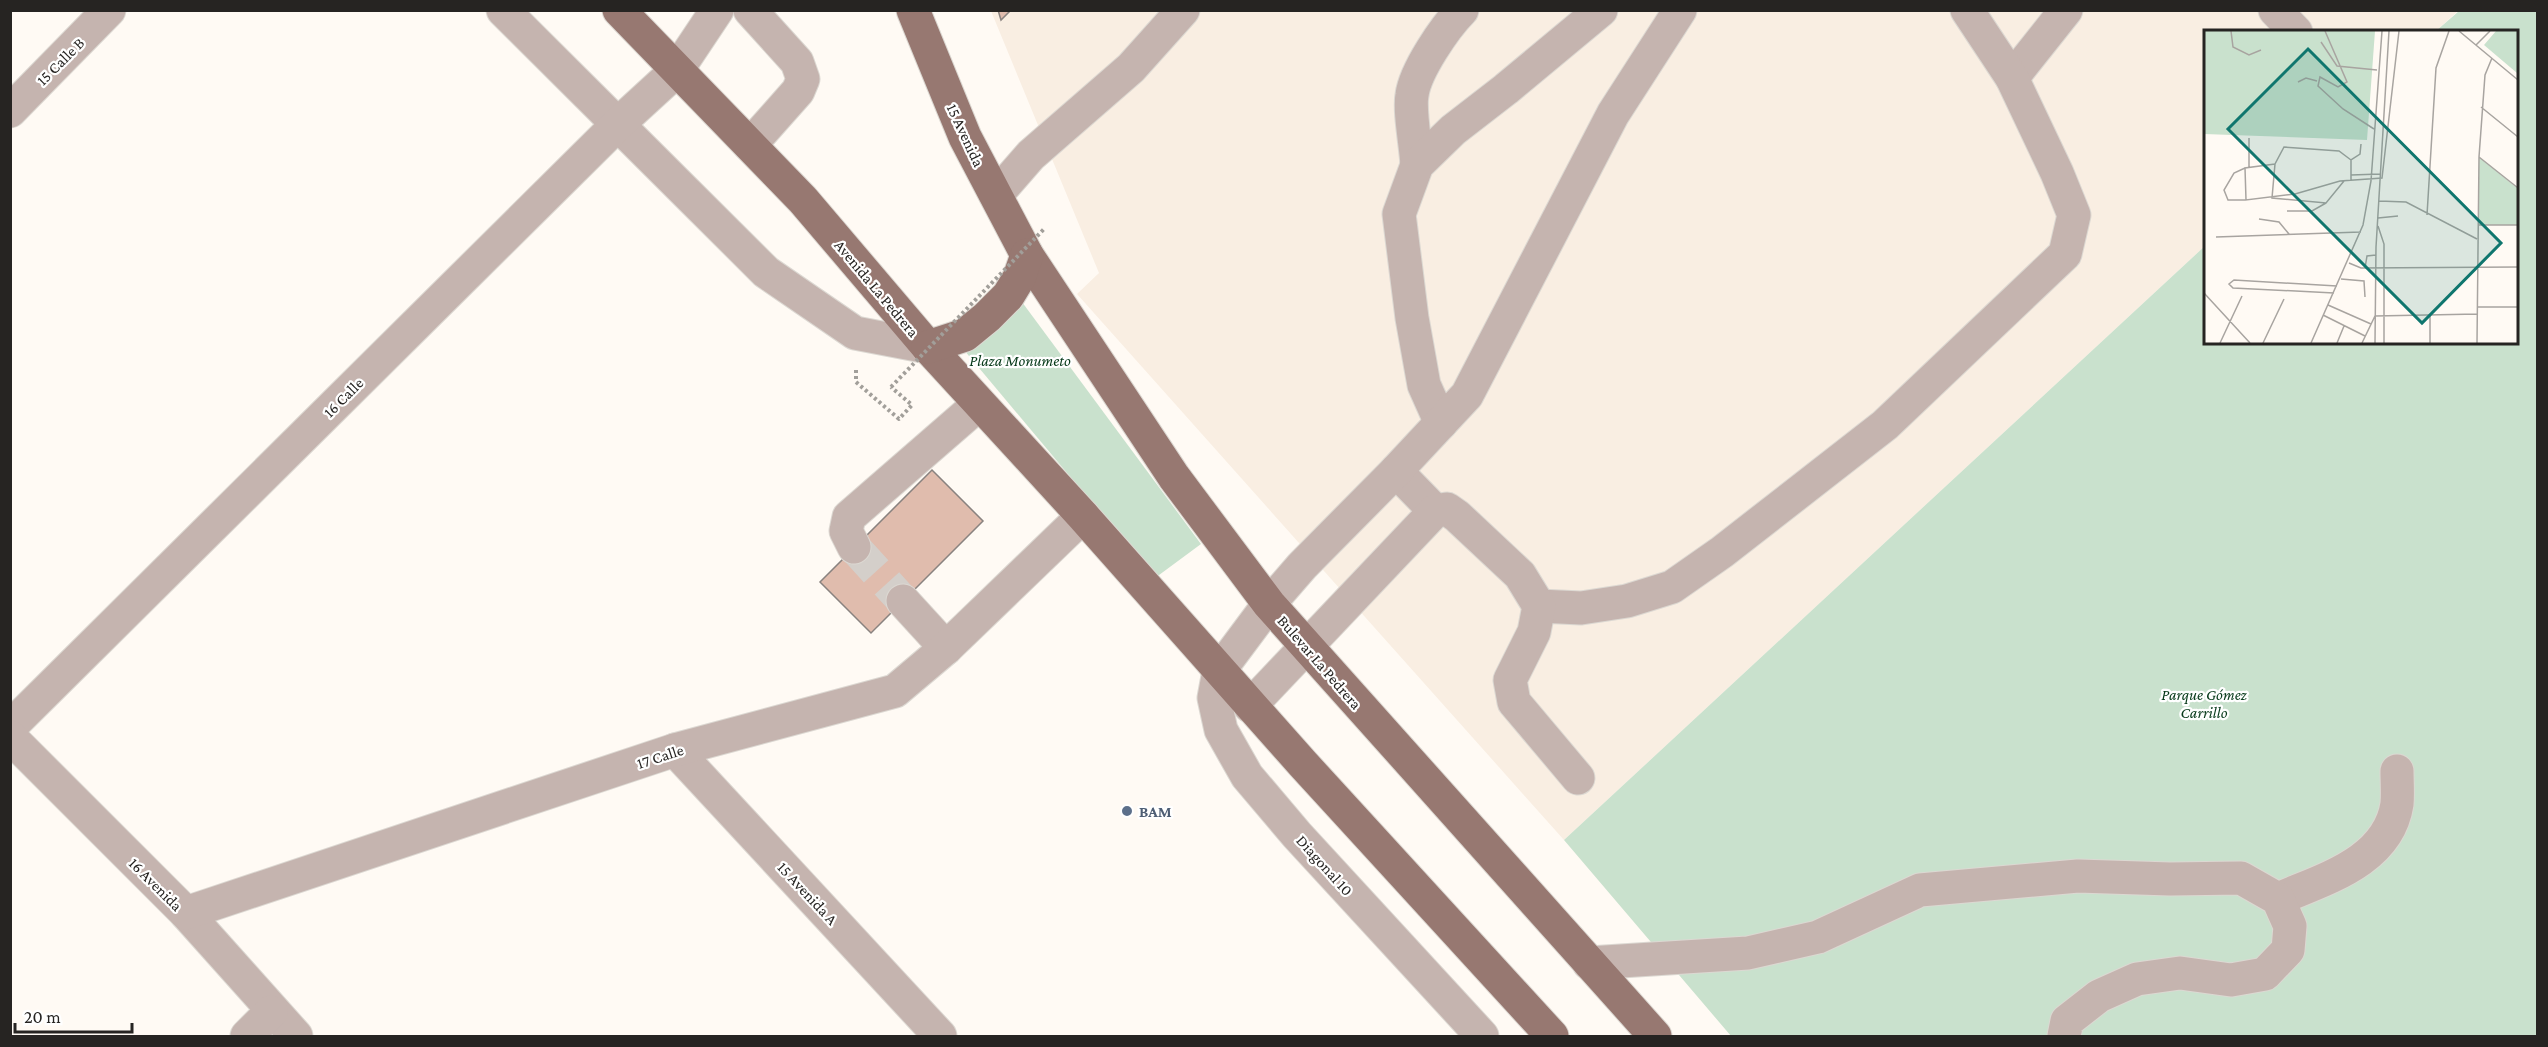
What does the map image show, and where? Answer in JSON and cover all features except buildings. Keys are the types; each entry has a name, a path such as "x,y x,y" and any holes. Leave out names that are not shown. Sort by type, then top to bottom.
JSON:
{"main road":[{"name":"Avenida La Pedrera","path":"619,10 803,200 928,348"},
{"name":"15 Avenida","path":"913,10 965,137 1027,255"},
{"path":"1027,255 1019,278 1008,296 987,317 965,335 928,348 1083,516 1250,706 1552,1036"},
{"name":"Bulevar La Pedrera","path":"1027,255 1174,477 1269,604 1655,1036"}],"street":[{"name":"15 Calle B","path":"10,111 110,10"},
{"name":"Avenida La Pedrera","path":"504,10 766,272 855,333 928,348"},
{"name":"16 Calle","path":"10,727 617,125 676,70 717,10"},
{"path":"750,10 797,62 802,79 798,91 750,146"},
{"path":"996,195 1031,155 1131,68 1183,10"},
{"path":"1418,165 1412,95 1421,70 1454,18 1462,10"},
{"path":"1441,423 1424,385 1412,318 1399,214 1418,165 1452,130 1506,89 1601,10"},
{"path":"1219,671 1269,604 1302,566 1467,395 1613,114 1680,10"},
{"path":"1539,606 1581,608 1627,602 1672,587 1722,552 1885,425 2065,254 2074,215 2057,173 2012,78 1967,10"},
{"path":"2012,78 2066,10"},
{"path":"2275,10 2294,30"},
{"path":"854,548 846,531 849,517 979,404"},
{"path":"1396,471 1435,511"},
{"path":"1250,706 1435,511 1447,509 1520,575 1539,606 1534,632 1510,680 1514,702 1578,778"},
{"name":"17 Calle","path":"186,914 675,750 895,692 946,648 1083,516"},
{"path":"903,601 946,648"},
{"name":"Diagonal 10","path":"1219,671 1214,698 1221,730 1247,776 1297,835 1482,1036"},
{"name":"16 Avenida","path":"10,737 186,914 296,1036"},
{"name":"15 Avenida A","path":"675,750 940,1036"},
{"path":"2278,899 2349,868 2373,851 2389,829 2397,804 2397,771"},
{"path":"1589,963 1759,950 1818,937 1920,890 2078,876 2170,879 2241,878 2278,899 2290,926 2288,950 2265,974 2231,981 2180,973 2137,979 2099,996 2075,1014 2067,1021 2064,1036"},
{"path":"247,1036 272,1012"}],"path":[{"path":"856,382 899,419 912,405 891,387 1045,228"}],"shaded area":[{"path":"991,11 2458,11 2437,30 2204,30 2204,247 1564,840 1077,294 1099,273"}],"green space":[{"name":"Parque Gómez Carrillo","path":"2459,11 2537,11 2537,1036 1731,1036 1564,840 2204,247 2204,344 2518,344 2518,30 2437,30"},
{"name":"Plaza Monumeto","path":"1019,298 1201,544 1155,578 964,350"}],"tunnel":[{"path":"854,547 903,601"}],"place":[{"name":"BAM","path":"1127,811"}]}
